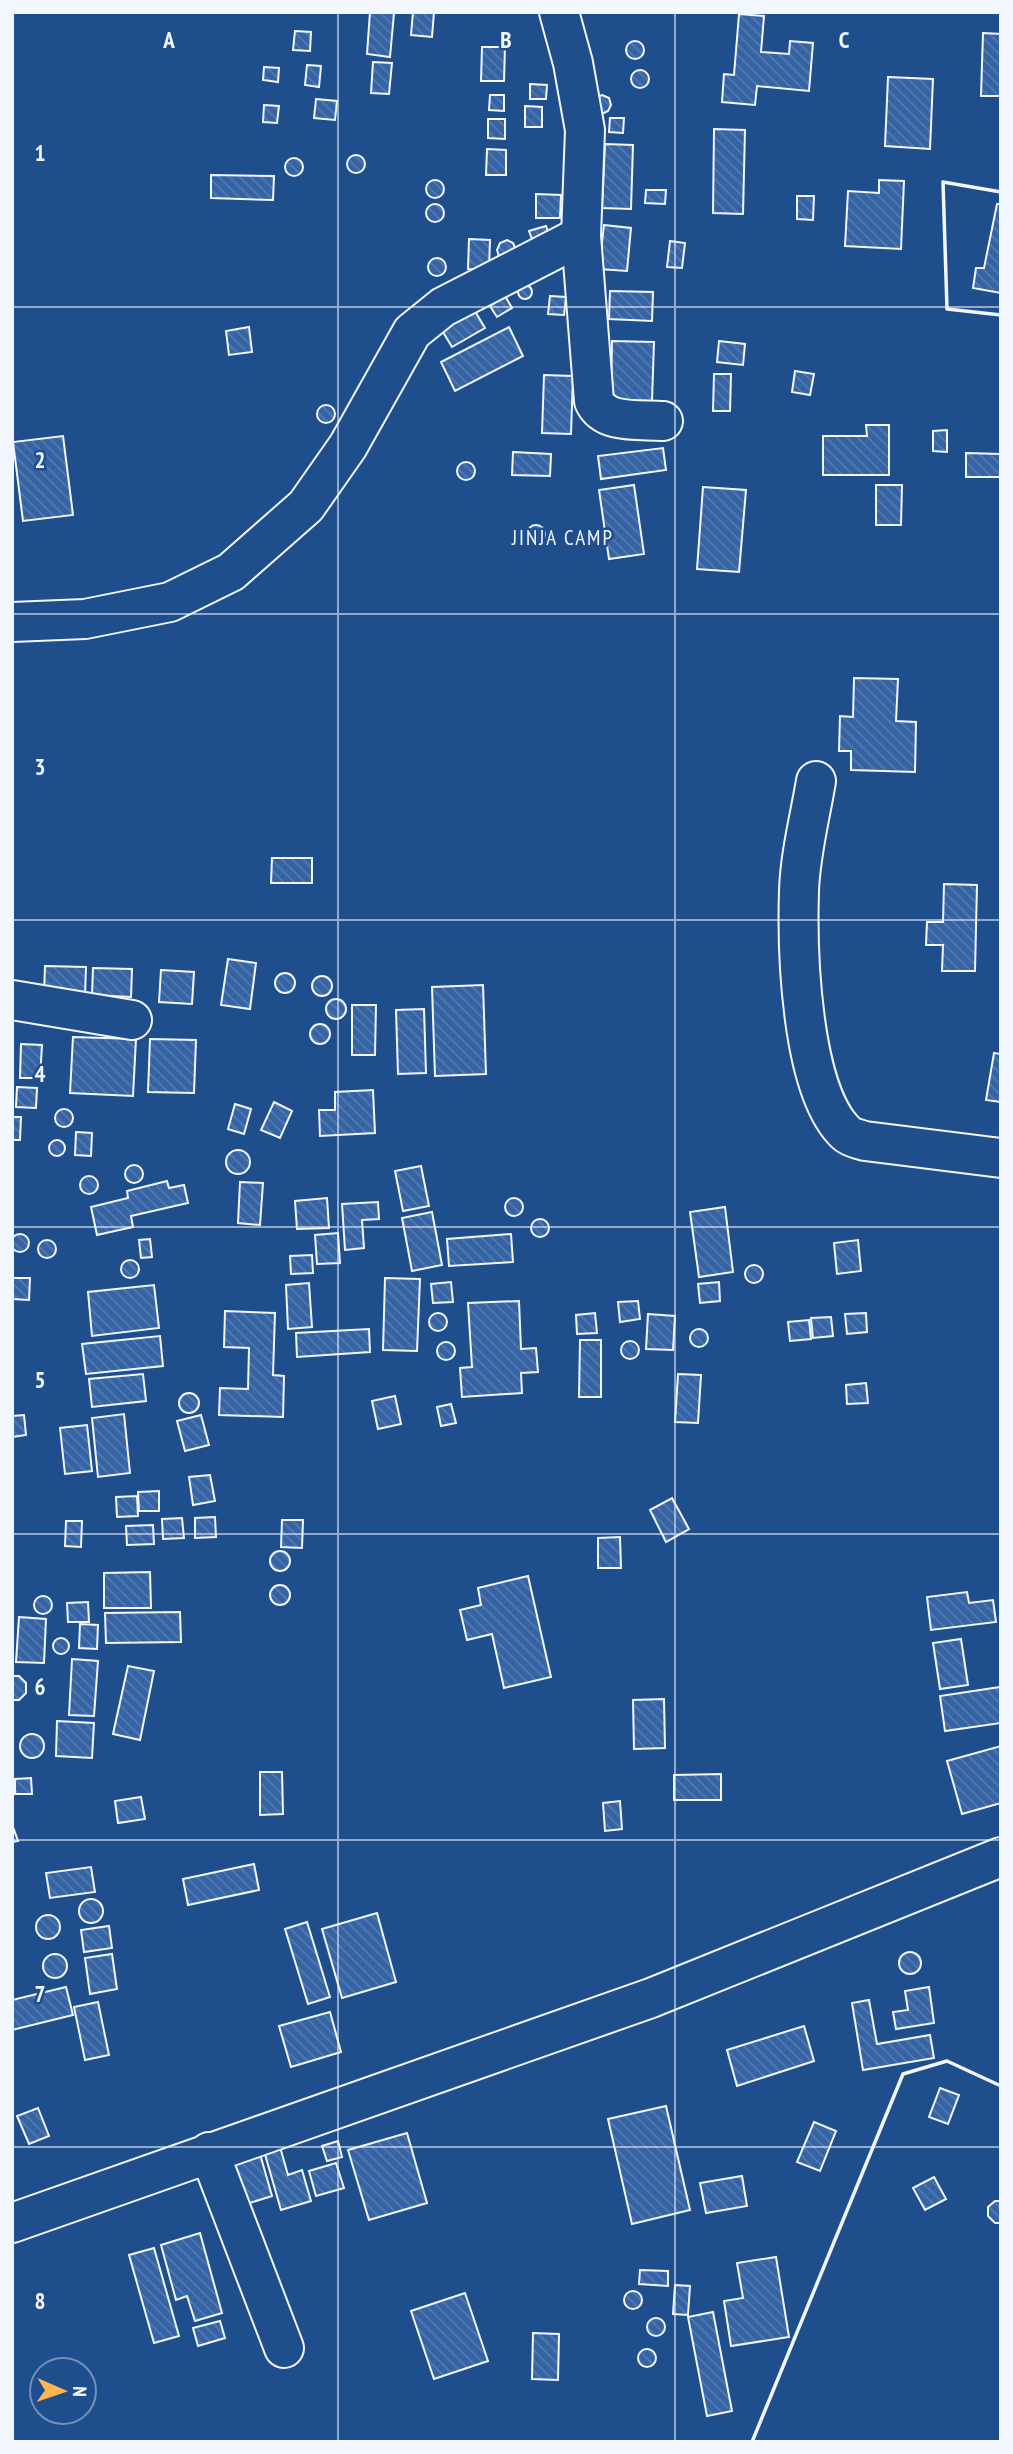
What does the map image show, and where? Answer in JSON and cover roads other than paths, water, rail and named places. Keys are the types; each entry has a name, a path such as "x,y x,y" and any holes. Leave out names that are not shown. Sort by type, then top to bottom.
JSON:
{"street":[{"path":"559,12 573,63 585,130 580,236 594,401 599,412 608,417 663,421"},
{"path":"12,622 85,619 170,602 231,572 306,506 348,446 412,332 443,307 580,236"},
{"path":"816,780 799,890 803,999 812,1065 835,1121 848,1136 865,1140 1001,1158"},
{"path":"12,1000 132,1020"},
{"path":"12,2223 652,1998 1001,1857"},
{"path":"209,2152 284,2348"}],"district":[{"name":"JINJA CAMP","path":"563,537"}]}
